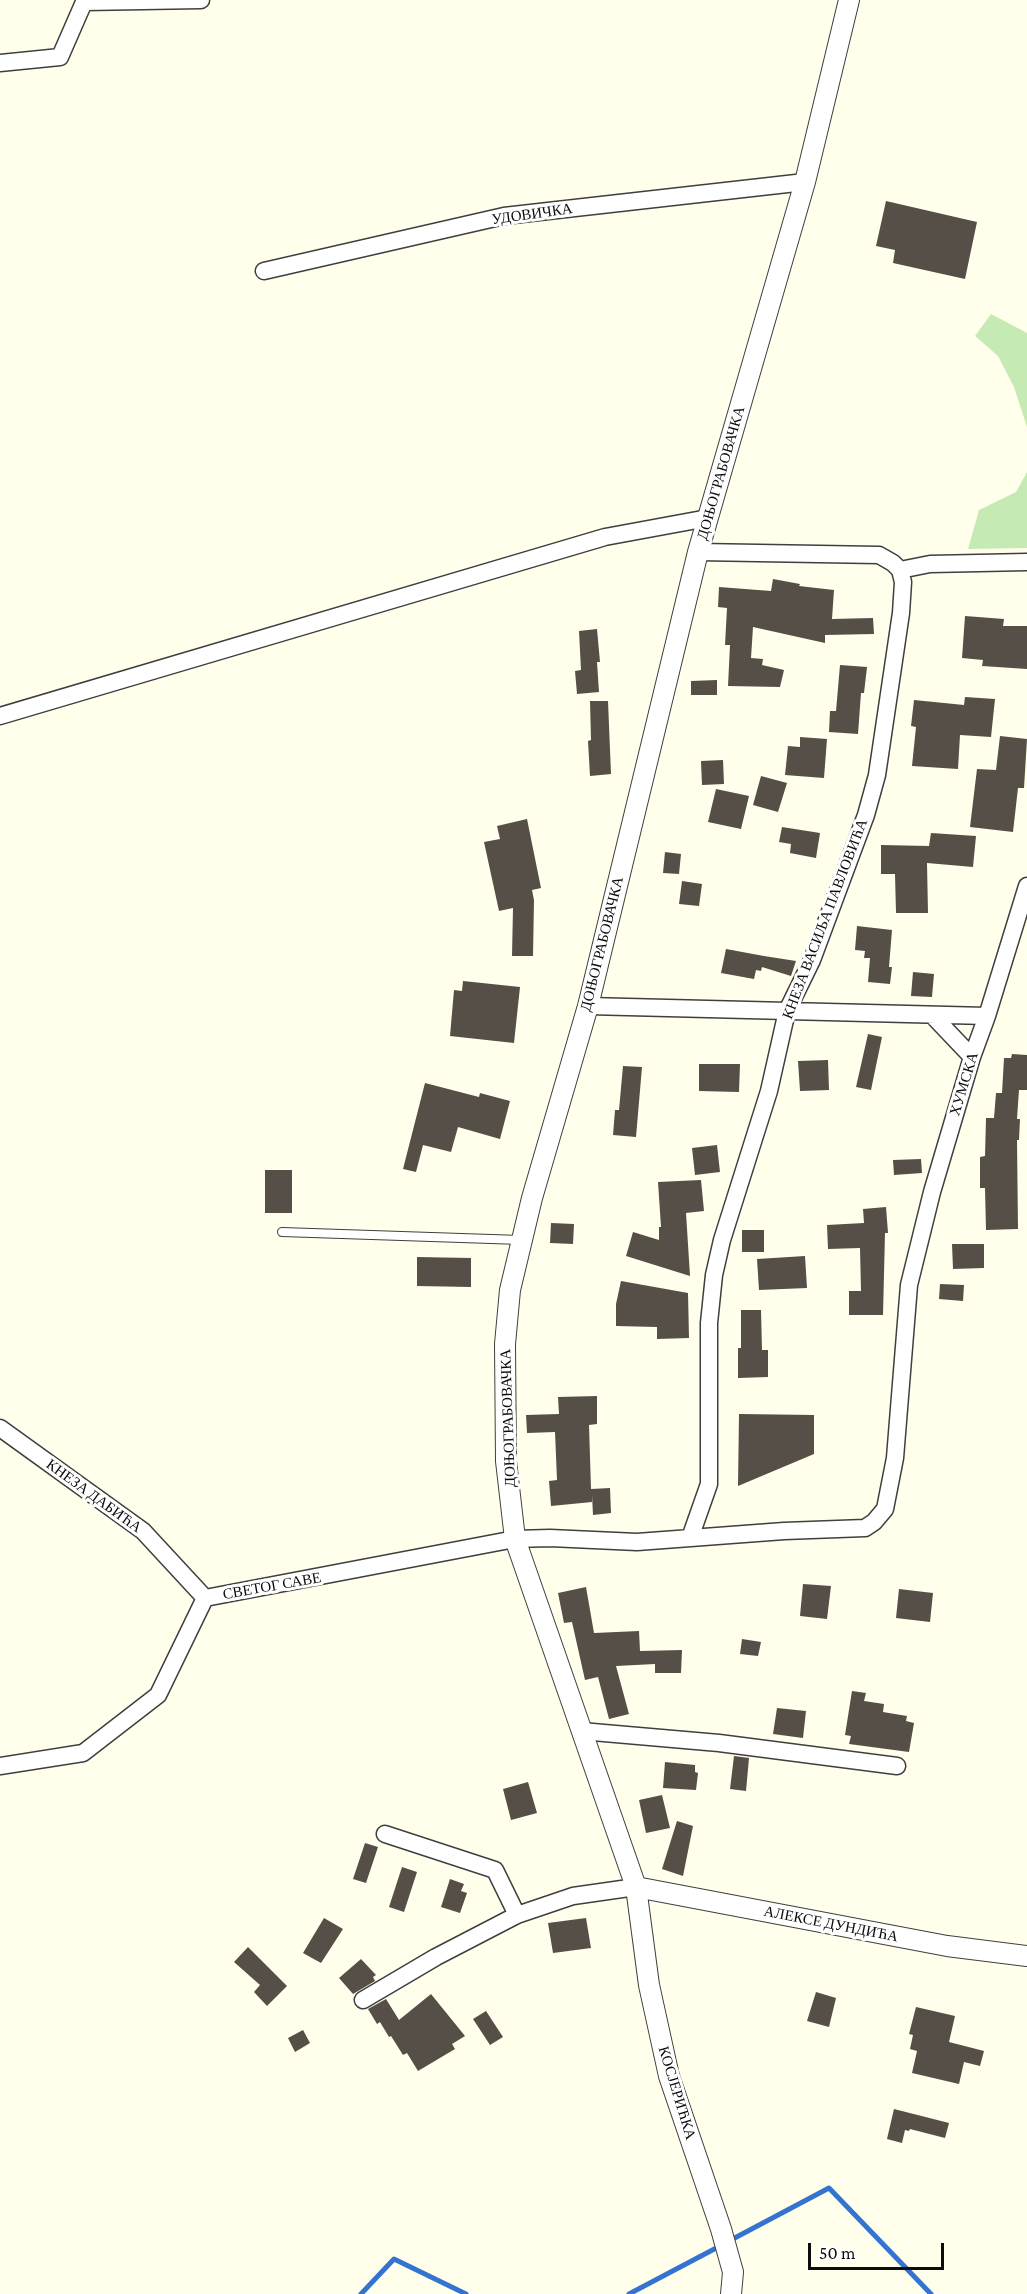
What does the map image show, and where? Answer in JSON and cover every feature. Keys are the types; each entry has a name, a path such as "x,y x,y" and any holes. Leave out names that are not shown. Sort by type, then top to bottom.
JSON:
{"street":[{"path":"0,63 60,57 84,2 201,0"},
{"name":"ДОЊОГРАБОВАЧКА","path":"636,1887 515,1539 506,1461 505,1344 510,1290 532,1198 588,1005 698,552 805,182 849,0"},
{"name":"УДОВИЧКА","path":"264,271 504,216 805,182"},
{"path":"0,716 605,537 708,518"},
{"path":"698,552 879,555 900,570 930,564 1027,562"},
{"name":"КНЕЗА ВАСИЉА ПАВЛОВИЋА","path":"690,1538 709,1484 709,1323 714,1275 722,1240 770,1092 787,1011 812,960 866,815 877,775 901,613 903,582 900,570"},
{"name":"ХУМСКА","path":"690,1538 865,1528 881,1516 885,1509 895,1458 909,1285 932,1192 972,1057 1027,886"},
{"path":"588,1005 987,1016"},
{"path":"932,1015 972,1057"},
{"name":"КНЕЗА ДАБИЋА","path":"0,1428 143,1531 205,1598"},
{"name":"СВЕТОГ САВЕ","path":"0,1766 83,1753 158,1695 205,1598 515,1539 550,1538 637,1542 690,1538"},
{"path":"581,1731 719,1743 897,1766"},
{"path":"385,1833 495,1870 517,1916"},
{"path":"363,2000 436,1956 517,1916 573,1896 636,1887"},
{"name":"АЛЕКСЕ ДУНДИЋА","path":"636,1887 947,1946 1027,1956"},
{"name":"КОСЈЕРИЋКА","path":"636,1887 649,1985 669,2076 733,2272 731,2294"}],"lane":[{"path":"282,1232 522,1240"}],"green space":[{"path":"991,314 1027,333 1027,427 1014,387 998,356 975,336"},
{"path":"1027,472 1027,548 968,549 979,510 1016,492"}],"building":[{"path":"886,201 977,222 965,279 893,263 895,250 876,246"},
{"path":"773,579 800,584 799,586 834,590 832,619 873,618 874,634 825,635 825,643 753,627 751,658 763,659 762,665 784,670 780,687 728,686 730,645 725,645 727,608 718,607 719,587 771,591"},
{"path":"965,616 1004,619 1003,626 1027,626 1027,669 982,666 983,660 962,658"},
{"path":"597,629 600,662 597,662 599,692 577,694 575,671 581,670 579,631"},
{"path":"840,665 867,667 864,693 861,693 858,734 829,732 830,711 836,711"},
{"path":"717,680 717,695 691,695 691,681"},
{"path":"965,697 995,699 991,737 960,735 958,769 912,766 916,727 911,726 914,700 964,705"},
{"path":"590,701 608,701 611,774 590,776 588,741 591,740"},
{"path":"1000,736 1027,739 1024,788 1018,788 1013,832 970,827 977,769 996,770"},
{"path":"800,737 827,739 824,778 785,775 788,746 800,747"},
{"path":"723,760 724,784 702,785 701,761"},
{"path":"761,776 787,783 778,812 753,805"},
{"path":"716,789 749,796 741,829 708,822"},
{"path":"527,819 541,888 532,890 534,900 533,956 512,956 513,908 499,911 484,842 500,839 497,826"},
{"path":"782,827 820,833 816,858 790,853 791,844 779,842"},
{"path":"931,833 976,836 973,867 927,863 928,913 896,913 895,874 881,874 881,845 929,846"},
{"path":"665,852 681,854 679,874 663,873"},
{"path":"682,881 702,884 699,906 679,904"},
{"path":"857,926 892,930 890,984 868,982 870,958 864,958 865,951 855,950"},
{"path":"726,949 796,961 791,976 762,967 761,971 756,970 754,979 721,973"},
{"path":"913,972 934,974 932,997 911,996"},
{"path":"463,981 520,987 514,1043 450,1036 454,990 462,991"},
{"path":"868,1034 882,1037 871,1090 856,1087"},
{"path":"1012,1054 1027,1055 1027,1090 1019,1090 1017,1119 1020,1119 1019,1140 1017,1140 1018,1229 986,1230 985,1188 980,1188 980,1157 985,1156 986,1118 994,1118 996,1093 1002,1093 1004,1058 1011,1058"},
{"path":"828,1060 829,1090 800,1091 798,1061"},
{"path":"699,1064 740,1064 739,1092 699,1091"},
{"path":"623,1066 642,1067 636,1137 613,1135 615,1110 619,1110"},
{"path":"425,1083 479,1097 480,1093 510,1101 500,1139 458,1127 451,1152 423,1145 416,1172 403,1169"},
{"path":"717,1145 720,1172 695,1175 692,1148"},
{"path":"921,1159 922,1173 894,1175 893,1160"},
{"path":"265,1170 292,1170 292,1213 265,1213"},
{"path":"701,1180 704,1211 686,1213 690,1276 626,1256 633,1232 659,1240 659,1227 661,1227 658,1182"},
{"path":"886,1207 888,1233 885,1233 883,1315 849,1315 849,1291 861,1291 860,1248 828,1249 827,1225 864,1223 863,1209"},
{"path":"551,1223 574,1224 573,1244 550,1243"},
{"path":"742,1230 764,1230 764,1252 742,1252"},
{"path":"952,1244 984,1244 984,1268 953,1269"},
{"path":"805,1256 807,1288 759,1290 757,1259"},
{"path":"417,1257 471,1258 471,1287 417,1286"},
{"path":"621,1281 688,1293 689,1338 657,1339 657,1327 616,1326 616,1304"},
{"path":"940,1284 964,1285 963,1301 939,1299"},
{"path":"741,1310 761,1310 762,1350 768,1350 768,1377 738,1378"},
{"path":"597,1396 597,1424 589,1425 591,1489 610,1488 611,1513 593,1515 592,1495 592,1502 551,1506 549,1481 557,1480 555,1432 527,1433 526,1415 559,1414 558,1397"},
{"path":"739,1414 814,1415 814,1454 738,1486"},
{"path":"803,1584 831,1586 827,1619 800,1616"},
{"path":"586,1587 594,1633 639,1631 640,1651 682,1650 681,1673 655,1673 655,1664 616,1666 629,1714 609,1719 598,1677 585,1680 572,1622 564,1623 558,1593"},
{"path":"899,1589 933,1593 930,1622 896,1618"},
{"path":"742,1639 761,1642 758,1656 740,1654"},
{"path":"852,1691 866,1693 864,1701 884,1704 883,1712 907,1716 906,1721 914,1723 909,1752 849,1744 851,1736 845,1735"},
{"path":"777,1708 806,1711 803,1738 773,1734"},
{"path":"734,1756 749,1758 746,1791 730,1789"},
{"path":"665,1762 695,1765 695,1772 698,1773 696,1790 663,1788"},
{"path":"528,1782 537,1813 511,1820 503,1789"},
{"path":"662,1795 670,1828 646,1833 639,1800"},
{"path":"677,1821 693,1826 683,1876 662,1869"},
{"path":"365,1843 378,1847 366,1883 353,1879"},
{"path":"402,1867 417,1872 404,1912 389,1907"},
{"path":"450,1879 464,1884 461,1891 467,1893 460,1913 441,1907"},
{"path":"324,1918 343,1929 321,1963 303,1953"},
{"path":"586,1918 591,1948 553,1953 548,1923"},
{"path":"248,1947 287,1986 267,2006 254,1992 260,1985 234,1962"},
{"path":"361,1959 376,1975 373,1977 375,1981 353,1994 339,1978"},
{"path":"816,1992 836,1998 829,2027 807,2021"},
{"path":"431,1994 465,2036 452,2044 455,2049 418,2071 407,2053 403,2055 391,2036 389,2037 380,2022 377,2024 368,2009 386,1999 399,2020"},
{"path":"916,2007 955,2016 949,2042 984,2051 980,2066 964,2062 959,2084 912,2073 917,2051 910,2049 913,2035 909,2034"},
{"path":"486,2011 503,2037 490,2045 473,2019"},
{"path":"303,2030 310,2043 295,2052 288,2038"},
{"path":"894,2109 949,2123 945,2138 910,2129 905,2130 902,2143 887,2139"}],"waterway":[{"path":"729,2241 829,2188 931,2294"},
{"path":"629,2294 720,2246"},
{"path":"361,2294 394,2259 466,2294"}]}
